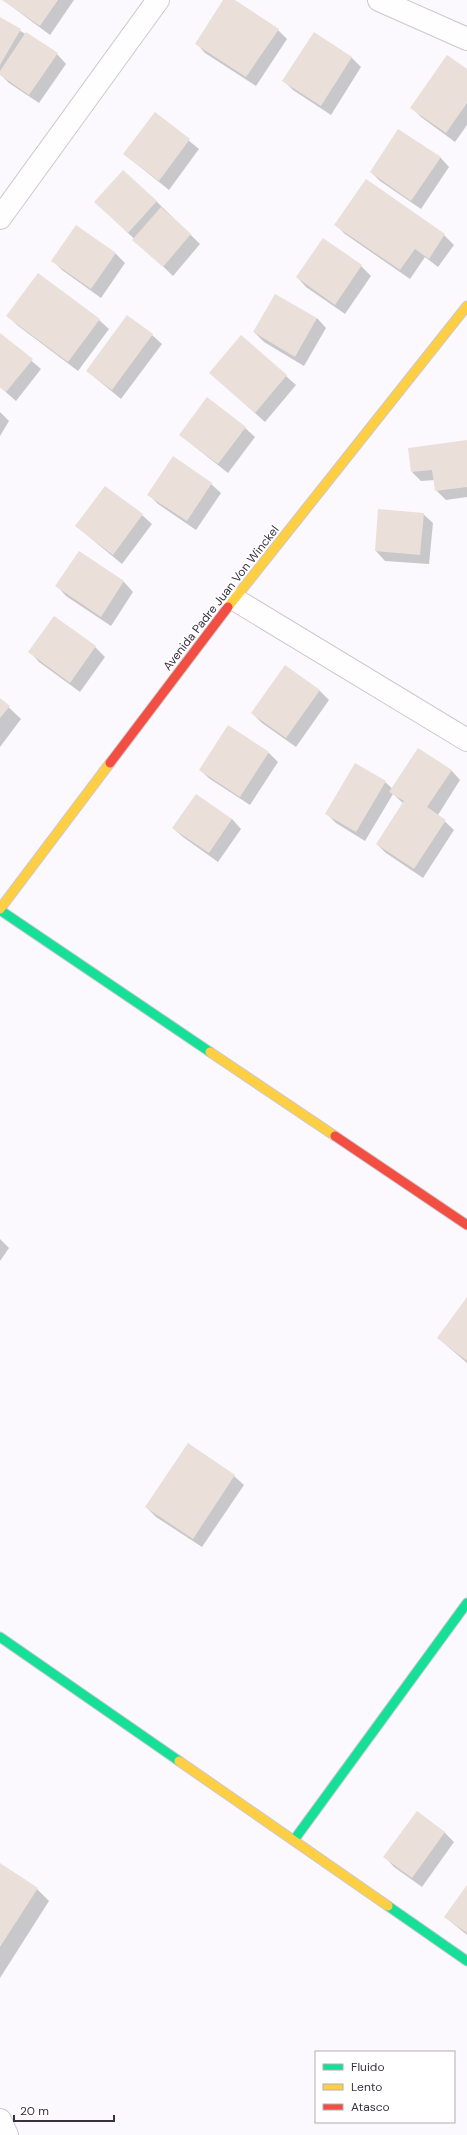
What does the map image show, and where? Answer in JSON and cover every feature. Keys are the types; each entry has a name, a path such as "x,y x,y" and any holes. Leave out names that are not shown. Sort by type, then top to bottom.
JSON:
{"main road":[{"name":"Avenida Padre Juan Von Winckel","path":"0,910 234,599 467,306"},
{"path":"0,910 467,1225"},
{"path":"294,1840 467,1603"},
{"path":"0,1637 467,1961"}],"street":[{"path":"0,218 158,0"},
{"path":"380,0 467,39"},
{"path":"234,599 467,740"},
{"path":"0,2120 6,2135"}],"building":[{"path":"2,0 58,0 40,26"},
{"path":"223,0 235,0 279,29 246,77 195,44"},
{"path":"0,17 21,29 0,65"},
{"path":"26,32 58,53 29,95 0,75 0,71"},
{"path":"314,32 352,57 321,106 282,81"},
{"path":"447,55 467,69 467,103 446,133 410,108"},
{"path":"155,112 190,139 159,181 123,154"},
{"path":"398,129 441,157 411,201 370,172"},
{"path":"123,170 157,201 128,233 94,202"},
{"path":"366,179 445,234 429,259 415,249 400,270 334,225"},
{"path":"161,207 191,234 163,267 132,240"},
{"path":"76,225 116,253 91,289 51,261"},
{"path":"323,238 362,265 335,305 296,277"},
{"path":"38,273 100,319 68,362 6,316"},
{"path":"275,294 317,318 295,357 253,332"},
{"path":"127,315 153,334 112,390 86,371"},
{"path":"0,333 33,359 6,392 0,387"},
{"path":"241,335 287,375 255,413 209,373"},
{"path":"207,397 246,427 218,464 179,435"},
{"path":"467,440 467,487 435,491 432,470 411,472 408,448"},
{"path":"173,456 212,483 187,521 147,495"},
{"path":"105,486 143,514 113,555 75,526"},
{"path":"378,509 424,513 420,555 375,551"},
{"path":"79,551 124,581 101,617 55,586"},
{"path":"54,616 96,646 70,683 28,652"},
{"path":"285,665 320,690 286,738 251,713"},
{"path":"0,698 10,706 0,718"},
{"path":"228,725 269,752 240,797 199,770"},
{"path":"418,748 452,770 427,807 446,820 414,869 376,844 404,801 389,792"},
{"path":"355,763 386,781 356,832 325,814"},
{"path":"196,794 232,819 209,853 172,828"},
{"path":"467,1297 467,1361 437,1338"},
{"path":"188,1443 235,1475 193,1539 145,1507"},
{"path":"417,1811 445,1832 412,1878 383,1857"},
{"path":"0,1863 38,1888 0,1947"},
{"path":"467,1885 467,1933 444,1917"}],"traffic: fast":[{"path":"0,910 210,1052"},
{"path":"294,1840 467,1603"},
{"path":"0,1637 179,1761"},
{"path":"388,1906 467,1961"}],"traffic: slow":[{"path":"228,607 467,306"},
{"path":"0,909 110,763"},
{"path":"210,1052 335,1136"},
{"path":"179,1761 388,1906"}],"traffic: jam":[{"path":"110,763 228,607"},
{"path":"335,1136 467,1225"}]}
